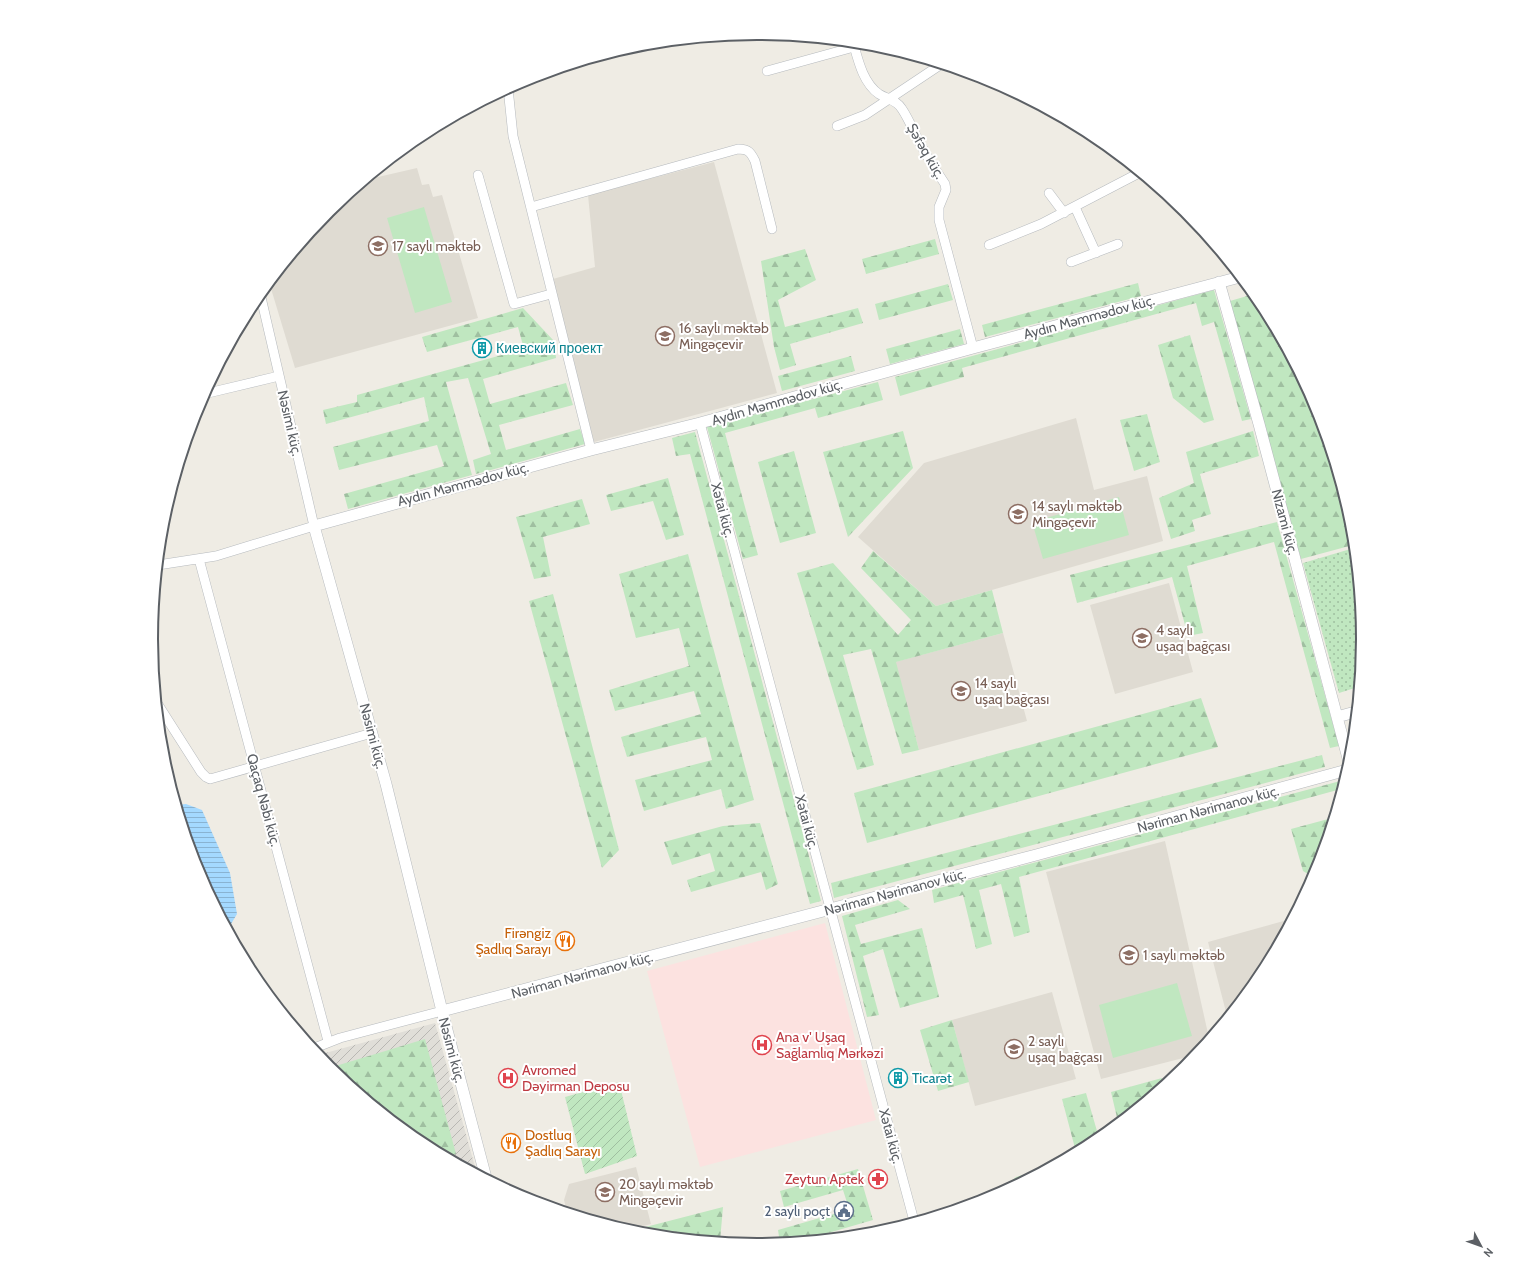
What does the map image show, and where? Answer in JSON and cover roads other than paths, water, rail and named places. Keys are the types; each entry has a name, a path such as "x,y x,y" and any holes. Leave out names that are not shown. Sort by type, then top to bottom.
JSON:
{"street":[{"path":"767,71 846,47"},
{"name":"Şəfəq küç.","path":"854,49 859,64 873,88 902,108 922,147 945,184 946,190 939,206 939,220 973,348"},
{"path":"837,126 865,115 888,98 936,68"},
{"path":"509,94 513,136 551,294 592,450"},
{"path":"531,207 730,151 745,149 750,152 755,162 772,229"},
{"path":"478,175 514,304 551,294"},
{"path":"989,245 1064,213 1135,175"},
{"path":"1049,194 1064,213"},
{"path":"1075,207 1096,253"},
{"path":"1072,262 1118,244"},
{"name":"Aydın Məmmədov küç.","path":"314,526 592,450 700,424 973,348 1235,278"},
{"name":"Nizami küç.","path":"1219,282 1259,424 1345,748"},
{"name":"Nəsimi küç.","path":"262,301 314,526 372,733 484,1172"},
{"path":"211,392 279,376"},
{"name":"Xətai küç.","path":"700,424 913,1218"},
{"path":"163,564 200,559 314,526"},
{"name":"Qaçaq Nəbi küç.","path":"200,559 328,1041"},
{"path":"162,711 206,777 210,779 372,733"},
{"path":"1337,717 1350,713"},
{"name":"Nəriman Nərimanov küç.","path":"442,1011 831,909 1340,772"},
{"path":"317,1046 328,1041 442,1011"}],"water":[{"path":"186,804 202,810 230,873 237,914 231,925 219,904 203,868 189,832 181,805"}],"place":[{"name":"17 saylı məktəb","path":"378,246"},
{"name":"16 saylı məktəb Mingəçevir","path":"665,336"},
{"name":"Киевский проект","path":"482,348"},
{"name":"14 saylı məktəb Mingəçevir","path":"1018,514"},
{"name":"4 saylı uşaq bağçası","path":"1142,638"},
{"name":"14 saylı uşaq bağçası","path":"961,691"},
{"name":"Firəngiz Şadlıq Sarayı","path":"565,941"},
{"name":"1 saylı məktəb","path":"1129,955"},
{"name":"Ana v' Uşaq Sağlamlıq Mərkəzi","path":"762,1045"},
{"name":"2 saylı uşaq bağçası","path":"1014,1049"},
{"name":"Avromed Dəyirman Deposu","path":"508,1078"},
{"name":"Ticarət","path":"898,1078"},
{"name":"Dostluq Şadlıq Sarayı","path":"511,1143"},
{"name":"Zeytun Aptek","path":"878,1179"},
{"name":"20 saylı məktəb Mingəçevir","path":"605,1192"},
{"name":"2 saylı poçt","path":"844,1211"}]}
